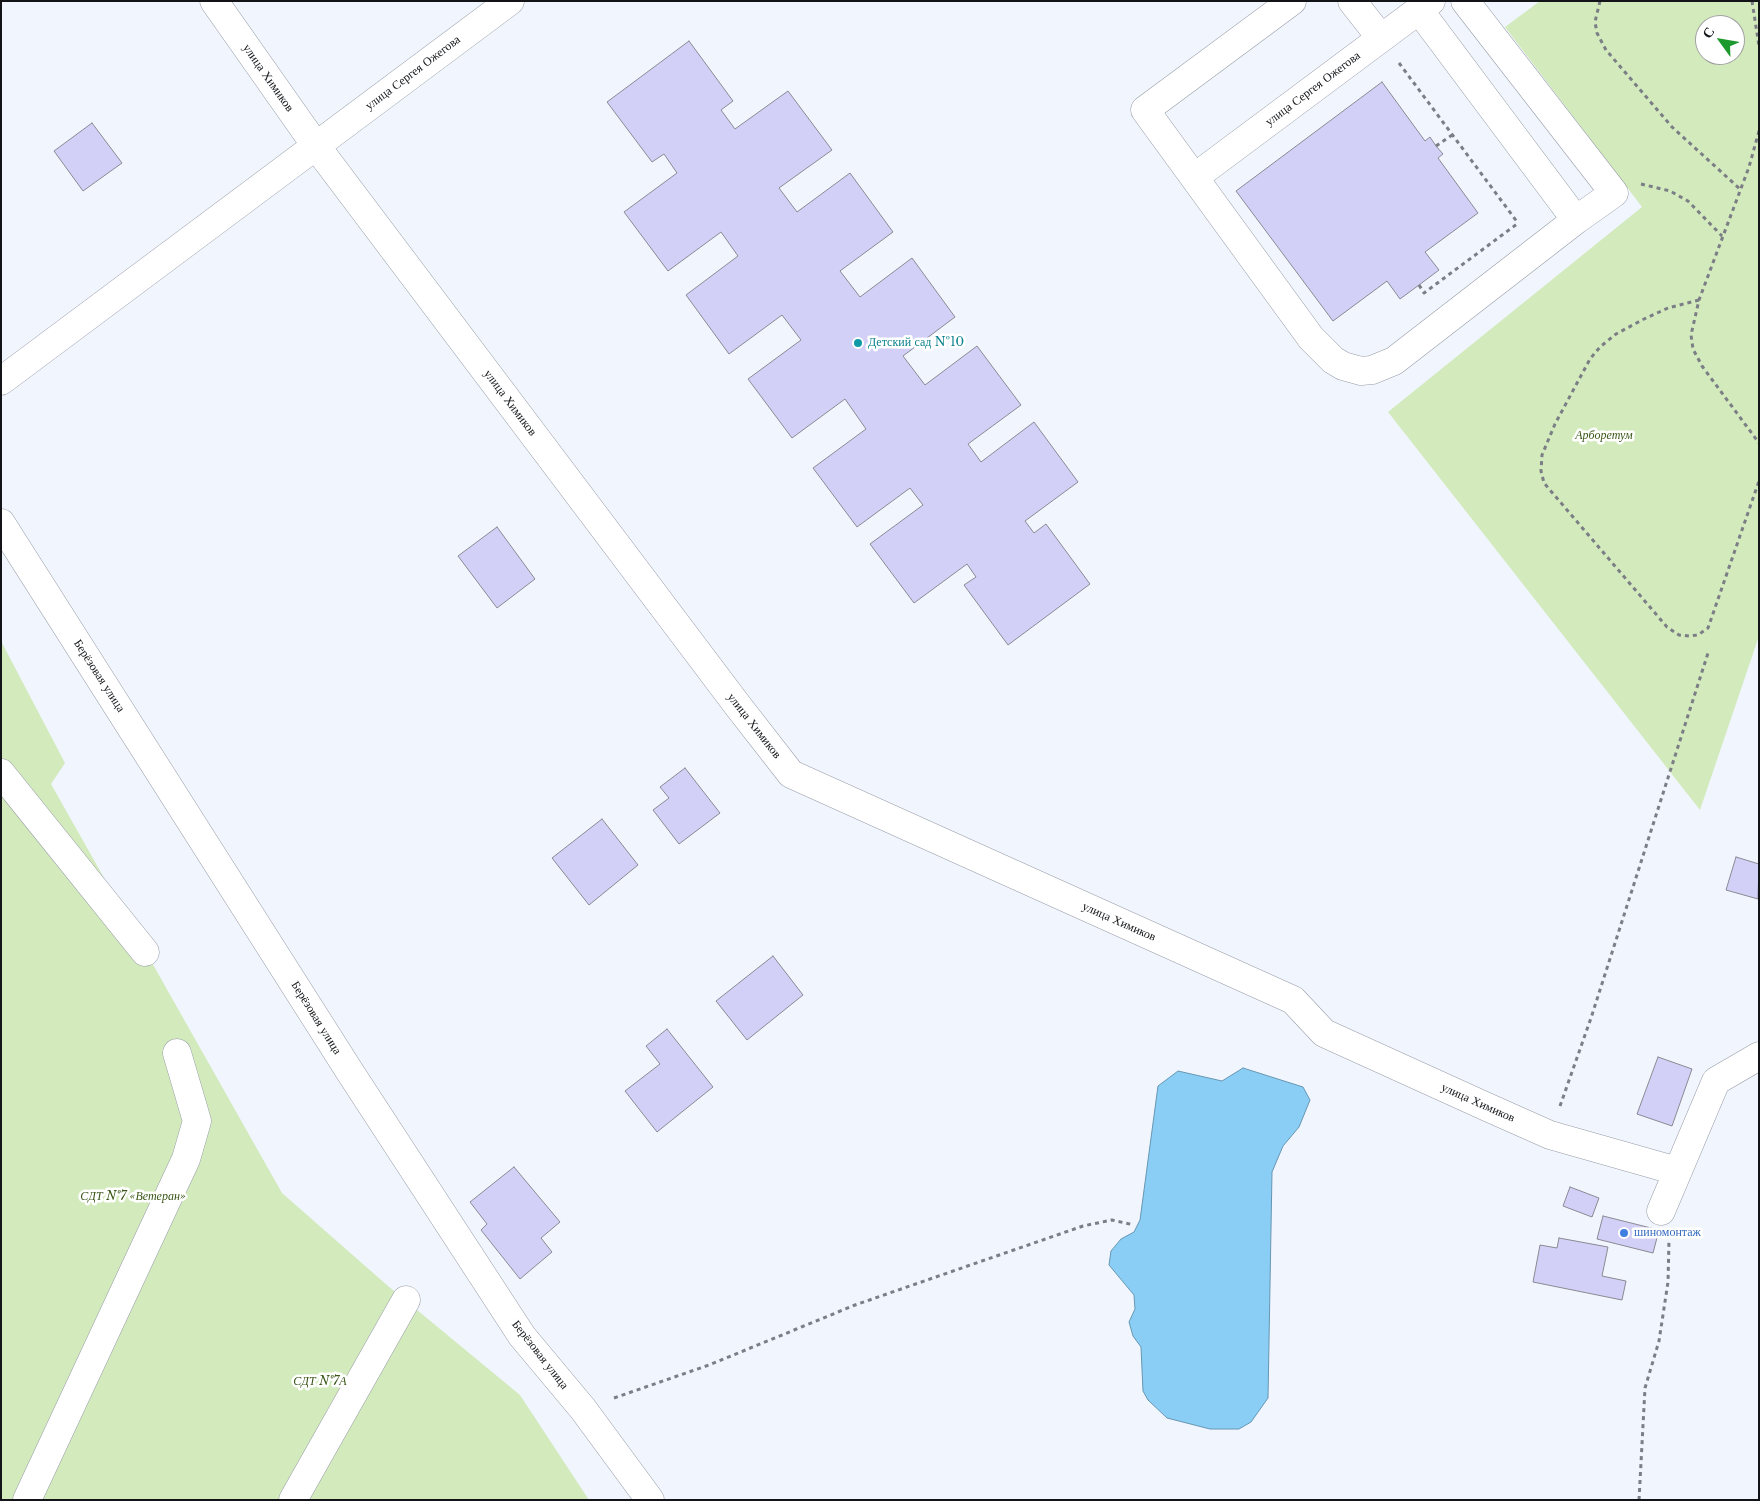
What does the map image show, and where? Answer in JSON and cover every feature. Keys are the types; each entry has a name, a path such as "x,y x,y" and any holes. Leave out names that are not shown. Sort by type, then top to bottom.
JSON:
{"street":[{"name":"улица Химиков","path":"214,1 316,146 791,774 1293,1000 1324,1033 1550,1135 1677,1171"},
{"name":"улица Сергея Ожегова","path":"1,381 510,1"},
{"path":"1292,1 1145,110 1312,338 1333,360 1343,366 1361,371 1372,370 1394,361 1576,220 1614,193 1478,5 1441,39"},
{"path":"1352,1 1381,38"},
{"name":"улица Сергея Ожегова","path":"1195,177 1425,6"},
{"path":"1425,6 1441,39 1576,220"},
{"name":"Берёзовая улица","path":"1,523 350,1072 522,1336 583,1409 650,1500"},
{"path":"1,774 145,952"},
{"path":"27,1500 186,1159 197,1121 177,1053"},
{"path":"1660,1211 1716,1080 1759,1056"},
{"path":"301,1496 406,1300"}],"path":[{"path":"1600,1 1595,22 1597,34 1606,50 1672,127 1740,190"},
{"path":"1752,1 1759,46"},
{"path":"1381,38 1518,223"},
{"path":"1759,131 1749,167 1699,300 1691,335 1693,349 1702,366 1759,443"},
{"path":"1436,146 1452,135"},
{"path":"1614,193 1638,184 1654,185 1670,191 1694,206 1722,236"},
{"path":"1419,286 1424,293 1557,195"},
{"path":"1699,300 1668,308 1644,319 1616,334 1600,346 1590,359 1555,424 1542,455 1541,471 1544,483 1661,621 1679,635 1689,636 1698,635 1708,628 1759,482"},
{"path":"1550,1135 1591,1018 1709,650"},
{"path":"1639,1500 1646,1388 1659,1341 1668,1282 1669,1229 1660,1211"},
{"path":"583,1409 709,1365 855,1305 1082,1226 1112,1220 1134,1225"}],"green space":[{"name":"Арборетум","path":"1540,1 1759,1 1759,636 1700,810 1388,412 1642,207 1505,27"},
{"name":"СДТ №7 «Ветеран»","path":"1,641 65,763 51,784 282,1193 388,1286 520,1395 589,1500 1,1500"}],"water":[{"path":"1243,1068 1303,1087 1310,1100 1299,1127 1283,1146 1272,1172 1268,1398 1251,1422 1239,1429 1210,1429 1167,1418 1148,1400 1143,1391 1141,1347 1133,1336 1129,1322 1135,1309 1134,1295 1109,1265 1111,1251 1121,1239 1134,1232 1140,1220 1158,1086 1178,1071 1222,1081"}],"building":[{"name":"Детский сад №10","path":"689,41 733,101 721,110 735,129 788,91 832,150 779,188 797,212 850,173 893,232 840,271 860,297 912,258 955,317 903,356 925,385 977,346 1021,405 968,444 981,462 1034,422 1078,482 1025,521 1034,533 1046,524 1090,584 1008,645 964,585 976,577 967,564 914,603 870,544 923,505 910,488 857,527 813,468 866,429 845,399 792,438 748,379 801,340 782,315 729,354 686,295 738,256 721,232 668,271 624,212 677,173 664,154 652,162 607,102"},
{"path":"1382,82 1425,141 1430,137 1443,154 1438,158 1478,213 1425,252 1439,270 1419,285 1400,299 1387,281 1333,321 1236,191"},
{"path":"92,123 122,163 83,191 54,151"},
{"path":"497,527 535,579 497,608 458,556"},
{"path":"685,768 720,813 679,844 653,810 669,798 660,787"},
{"path":"602,819 638,865 589,905 552,858"},
{"path":"1736,857 1759,864 1758,899 1726,890"},
{"path":"773,956 803,995 747,1040 716,1001"},
{"path":"667,1029 713,1087 657,1132 625,1091 660,1064 646,1046"},
{"path":"1658,1057 1692,1069 1672,1126 1637,1114"},
{"path":"514,1167 560,1222 541,1238 552,1252 520,1279 481,1230 487,1224 470,1202"},
{"path":"1570,1187 1599,1198 1592,1217 1563,1206"},
{"path":"1603,1216 1659,1230 1653,1253 1597,1239"},
{"path":"1559,1238 1608,1247 1602,1276 1626,1281 1622,1300 1533,1282 1540,1245 1557,1248"}],"place":[{"name":"Детский сад №10","path":"858,343"},
{"name":"шиномонтаж","path":"1624,1233"}],"park label":[{"name":"СДТ №7А","path":"320,1382"}]}
